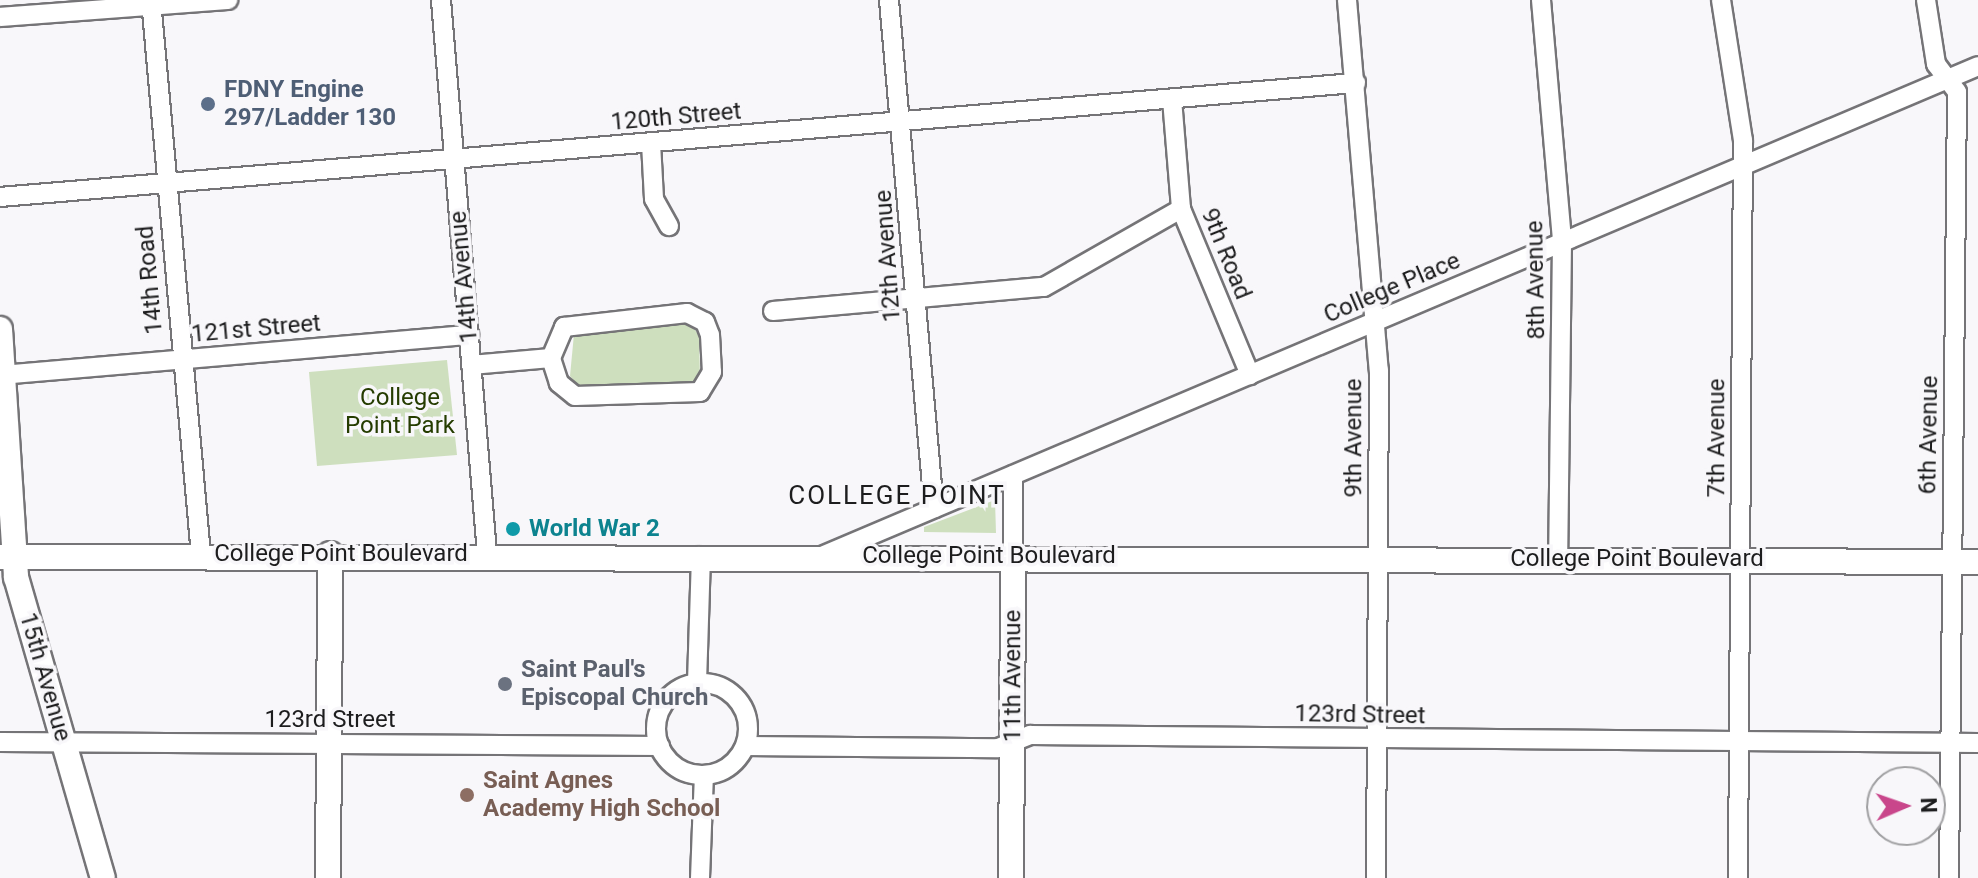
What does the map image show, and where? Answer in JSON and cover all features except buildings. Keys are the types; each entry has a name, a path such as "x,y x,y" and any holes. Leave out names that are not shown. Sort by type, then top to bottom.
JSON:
{"street":[{"path":"0,17 228,0"},
{"name":"14th Avenue","path":"441,0 487,554"},
{"name":"12th Avenue","path":"889,0 934,508"},
{"name":"9th Avenue","path":"1347,0 1375,322 1378,558 1376,878"},
{"name":"8th Avenue","path":"1541,0 1562,242 1558,559"},
{"name":"7th Avenue","path":"1721,0 1743,166 1738,878"},
{"name":"6th Avenue","path":"1926,0 1936,64 1957,92 1949,878"},
{"name":"14th Road","path":"152,4 181,360 201,555"},
{"name":"College Place","path":"824,555 1978,66"},
{"name":"120th Street","path":"0,197 1356,83"},
{"name":"9th Road","path":"1172,99 1181,209 1250,375"},
{"path":"651,143 654,199 669,226"},
{"path":"773,311 1044,287 1181,209"},
{"path":"687,313 708,327 712,372 692,396 575,396 559,383 551,358 558,335 571,324 687,313"},
{"name":"15th Avenue","path":"0,329 8,557 103,878"},
{"name":"121st Street","path":"2,374 469,335"},
{"path":"471,365 551,358"},
{"name":"11th Avenue","path":"1011,878 1013,475"},
{"path":"328,878 330,554"},
{"name":"College Point Boulevard","path":"8,557 487,554 1978,562"},
{"path":"697,683 701,556"},
{"path":"697,683 720,686 739,701 747,720 745,746 731,765 704,775 675,766 660,746 656,726 664,702 697,683"},
{"name":"123rd Street","path":"745,746 998,748 1030,735 1978,743"},
{"name":"123rd Street","path":"0,742 660,746"},
{"path":"700,878 704,775"}],"green space":[{"path":"690,324 699,335 700,378 690,384 579,387 570,376 574,334"},
{"name":"College Point Park","path":"447,360 457,455 317,466 309,372"},
{"path":"995,500 996,533 924,532 924,527"}],"place":[{"name":"FDNY Engine 297/Ladder 130","path":"208,104"},
{"name":"World War 2","path":"513,529"},
{"name":"Saint Paul's Episcopal Church","path":"505,684"},
{"name":"Saint Agnes Academy High School","path":"467,795"}],"district":[{"name":"COLLEGE POINT","path":"897,496"}]}
